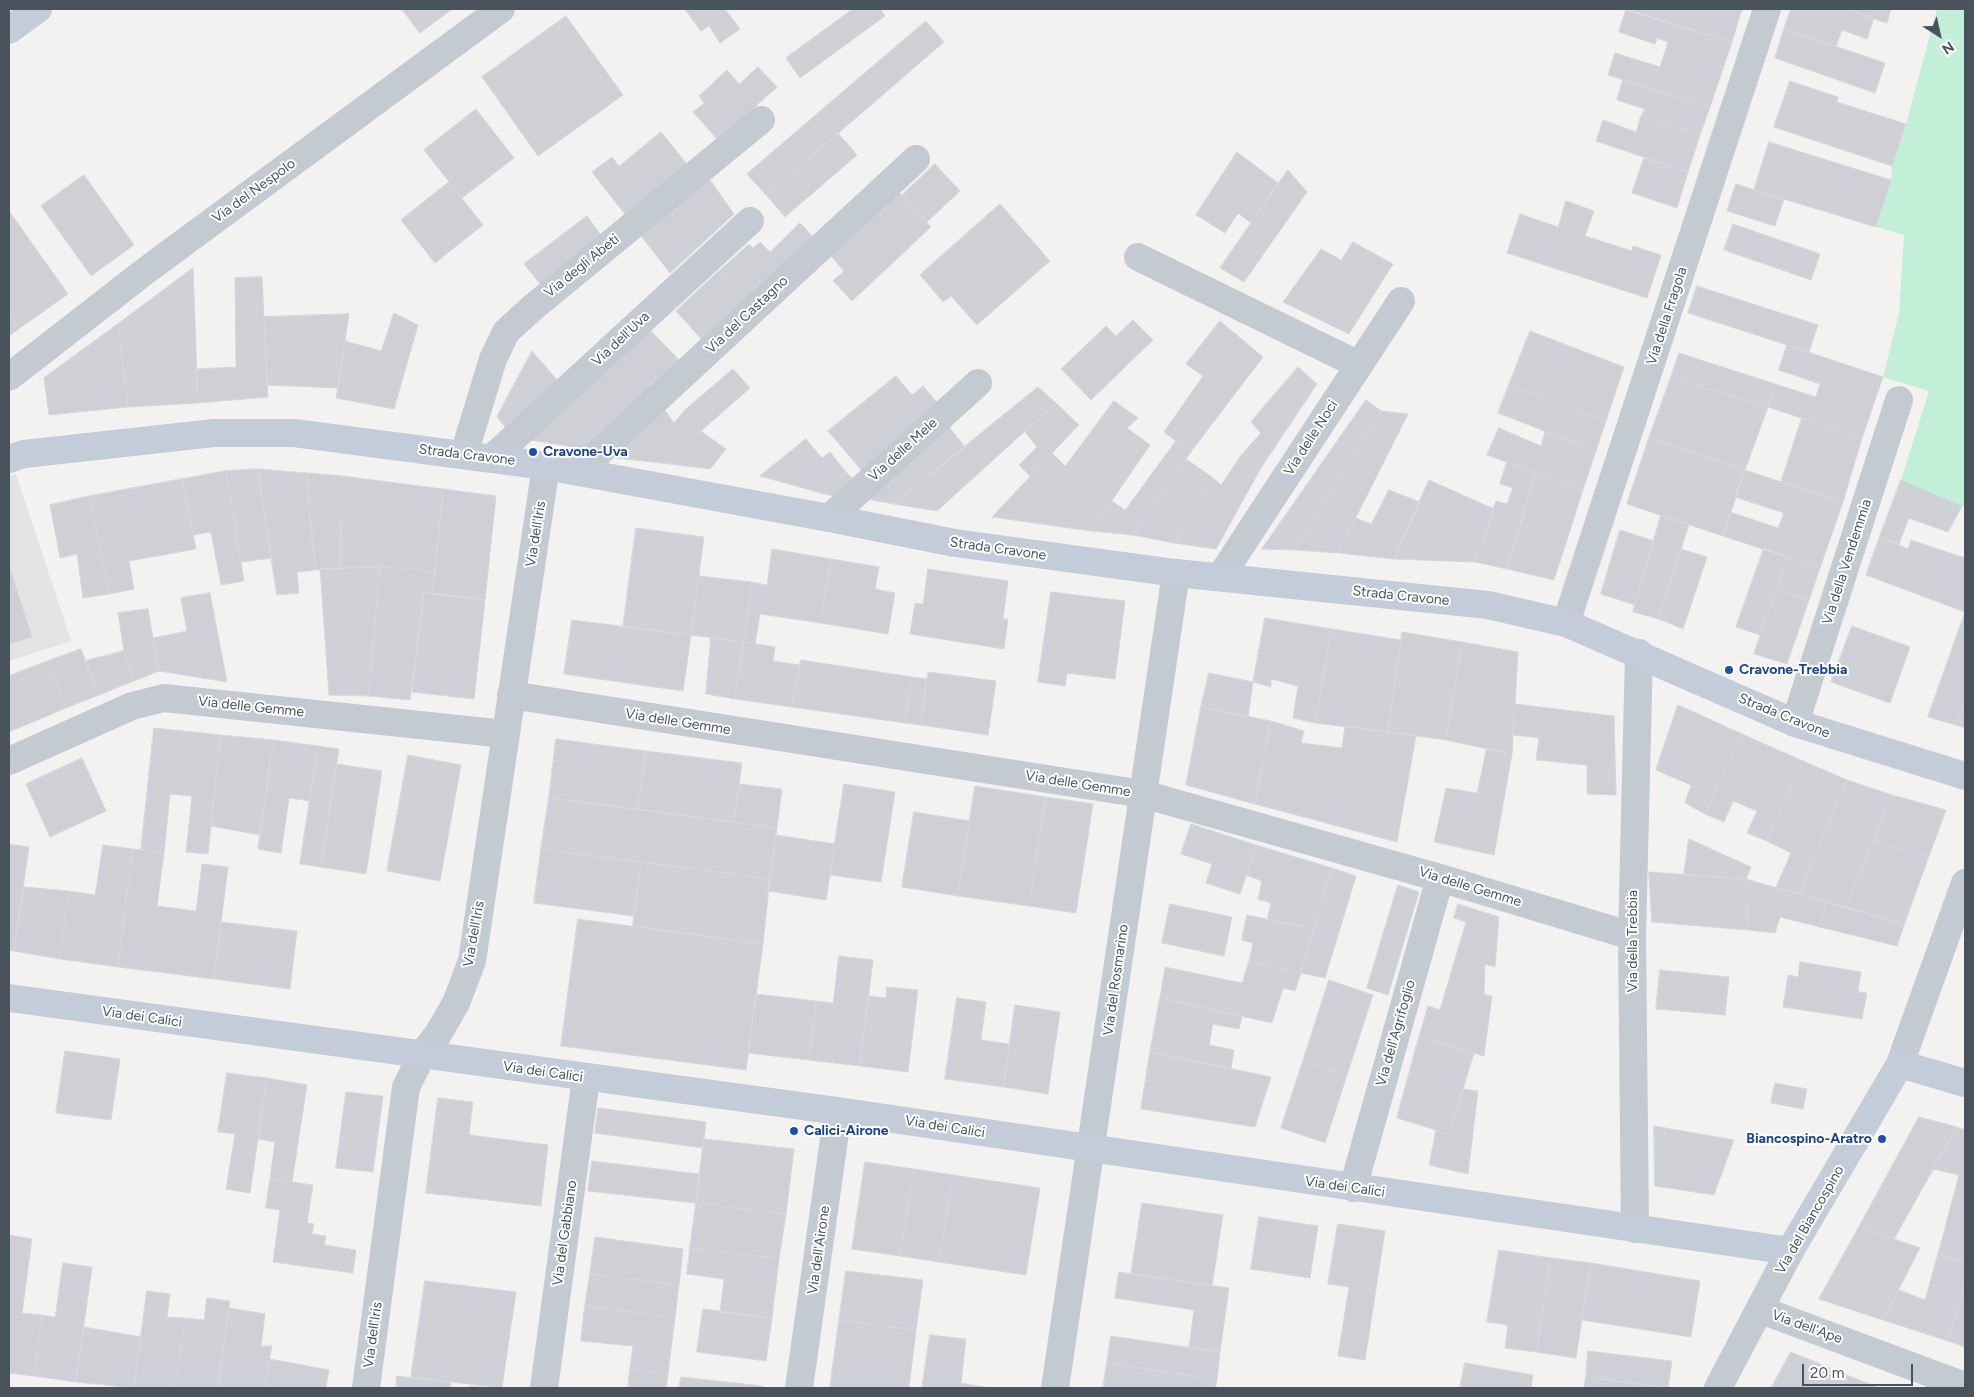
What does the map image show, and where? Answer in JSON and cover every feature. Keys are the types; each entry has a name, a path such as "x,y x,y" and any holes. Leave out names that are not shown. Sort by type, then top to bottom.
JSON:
{"street":[{"path":"9,30 38,9"},
{"name":"Via del Nespolo","path":"9,377 148,269 501,9"},
{"name":"Via della Fragola","path":"1566,623 1767,9"},
{"name":"Via degli Abeti","path":"464,454 493,359 506,332 538,302 761,120"},
{"name":"Via del Castagno","path":"579,471 916,159"},
{"name":"Via dell'Uva","path":"492,458 750,221"},
{"path":"1138,257 1359,364"},
{"name":"Via delle Noci","path":"1221,576 1401,300"},
{"name":"Via delle Mele","path":"829,518 978,383"},
{"name":"Via della Vendemmia","path":"1795,723 1900,400"},
{"name":"Strada Cravone","path":"9,459 24,454 214,433 294,433 464,454 579,471 955,543 1176,573 1221,576 1488,605 1566,623 1639,653 1795,723 1965,776"},
{"name":"Via dell'Iris","path":"366,1388 406,1087 422,1055 438,1034 456,1003 472,961 546,466"},
{"name":"Via del Rosmarino","path":"1055,1388 1176,573"},
{"name":"Via della Trebbia","path":"1635,1229 1632,936 1639,653"},
{"name":"Via delle Gemme","path":"511,695 1143,794 1440,878 1632,936"},
{"name":"Via delle Gemme","path":"9,761 132,706 164,698 505,734"},
{"name":"Via dell'Agrifoglio","path":"1353,1188 1440,878"},
{"name":"Via del Biancospino","path":"1718,1388 1761,1310 1790,1252 1900,1064 1965,883"},
{"name":"Via dei Calici","path":"9,998 838,1111 1790,1252"},
{"path":"1900,1064 1965,1083"},
{"name":"Via del Gabbiano","path":"544,1388 586,1078"},
{"name":"Via dell'Airone","path":"799,1388 838,1111"},
{"name":"Via dell'Ape","path":"1761,1310 1965,1386"}],"shaded area":[{"path":"16,474 71,641 9,661 9,476"}],"green space":[{"path":"1937,9 1965,9 1965,507 1901,480 1929,391 1883,377 1899,313 1904,235 1876,227 1891,180 1892,166 1906,124"}],"building":[{"path":"402,9 452,9 420,33"},
{"path":"685,9 725,9 740,29 720,43 709,26 701,31"},
{"path":"853,9 857,9 870,27 800,78 786,58"},
{"path":"857,9 880,9 885,16 870,27"},
{"path":"1627,9 1742,9 1732,42"},
{"path":"1791,9 1846,9 1874,18 1867,39 1842,30 1836,46 1784,29"},
{"path":"1846,9 1891,9 1887,23"},
{"path":"1626,10 1732,42 1710,107 1608,75 1615,53 1660,67 1668,42 1657,38 1655,44 1619,32"},
{"path":"566,16 623,95 538,156 482,77"},
{"path":"926,21 944,42 849,124 831,102"},
{"path":"1784,29 1885,63 1875,93 1775,58"},
{"path":"758,67 777,87 718,140 693,112 704,103 699,96 727,70 739,84"},
{"path":"1623,80 1710,107 1700,135 1641,116 1645,109 1617,100"},
{"path":"1790,81 1838,97 1837,102 1906,124 1892,166 1774,127"},
{"path":"831,102 849,124 766,195 747,174"},
{"path":"476,109 514,158 462,198 424,150"},
{"path":"1641,116 1700,135 1688,172 1596,141 1603,120 1636,132"},
{"path":"661,132 690,168 628,218 592,172 612,157 619,166"},
{"path":"838,133 857,155 785,217 766,195"},
{"path":"1769,142 1891,180 1876,227 1754,190"},
{"path":"1237,152 1278,183 1251,223 1238,213 1225,233 1196,215"},
{"path":"1644,158 1688,172 1677,208 1632,193"},
{"path":"935,164 960,191 927,222 902,195"},
{"path":"1288,170 1307,192 1244,282 1220,268"},
{"path":"84,175 134,245 91,276 41,206"},
{"path":"708,177 734,214 670,273 638,232"},
{"path":"449,182 483,225 435,263 401,220"},
{"path":"1736,184 1784,199 1775,226 1727,211"},
{"path":"897,190 931,227 852,301 833,281 844,271 829,254"},
{"path":"1566,201 1594,211 1585,236 1632,251 1633,246 1661,255 1647,298 1507,253 1520,214 1558,227"},
{"path":"1000,204 1050,261 977,325 951,296 943,302 920,275"},
{"path":"9,211 68,294 20,328 9,313"},
{"path":"587,216 603,238 541,285 524,264"},
{"path":"800,223 815,239 748,302 719,271 749,244 753,248 760,242 770,252"},
{"path":"1733,224 1820,254 1811,280 1724,250"},
{"path":"1353,242 1393,264 1349,334 1283,302 1321,249 1341,260"},
{"path":"193,268 198,403 128,407 118,324"},
{"path":"719,271 748,302 704,342 676,311"},
{"path":"262,277 268,397 198,403 196,369 236,367 235,278"},
{"path":"1697,286 1818,325 1809,352 1688,313"},
{"path":"9,313 20,328 9,336"},
{"path":"394,313 418,325 394,409 336,398 345,341 381,351"},
{"path":"349,314 338,388 267,385 264,317"},
{"path":"1133,320 1153,340 1091,400 1061,369 1106,326 1116,336"},
{"path":"1220,321 1263,357 1193,449 1176,441 1164,432 1203,376 1186,364"},
{"path":"118,324 128,407 49,415 44,378"},
{"path":"649,329 681,362 607,431 576,397"},
{"path":"1530,331 1624,367 1606,421 1509,385"},
{"path":"1787,345 1883,377 1862,438 1768,407 1775,384 1816,397 1820,384 1779,370"},
{"path":"532,351 558,381 505,427 497,417"},
{"path":"1679,353 1775,384 1768,407 1671,377"},
{"path":"1298,367 1317,384 1261,468 1243,453 1261,433 1251,422"},
{"path":"733,369 750,388 701,431 684,411"},
{"path":"896,376 912,395 923,386 939,405 863,472 828,431"},
{"path":"1671,377 1768,407 1745,470 1649,438"},
{"path":"1509,385 1606,421 1596,451 1498,413"},
{"path":"1038,387 1056,403 937,511 894,504"},
{"path":"576,397 607,431 587,449 530,440"},
{"path":"1366,400 1381,411 1295,550 1262,549"},
{"path":"1114,401 1138,418 1127,428 1150,445 1091,531 992,517 1052,453 1065,466"},
{"path":"1056,403 1079,425 1030,476 1019,465 1037,447 1025,432"},
{"path":"664,409 674,423 684,411 701,431 670,464 607,457"},
{"path":"1381,411 1408,414 1338,553 1295,550"},
{"path":"1802,418 1862,438 1843,502 1781,482"},
{"path":"949,427 965,447 894,504 861,498"},
{"path":"1499,428 1541,446 1545,431 1596,451 1583,490 1487,455"},
{"path":"701,431 726,449 710,469 670,464"},
{"path":"1649,438 1745,470 1723,536 1627,504"},
{"path":"806,439 822,458 830,452 846,472 821,493 760,476"},
{"path":"1176,441 1193,449 1133,535 1091,531 1112,501 1125,510"},
{"path":"1243,453 1261,468 1216,549 1174,543 1212,477 1221,485"},
{"path":"1186,459 1212,477 1174,543 1133,535"},
{"path":"1507,462 1536,473 1507,569 1475,562 1496,501 1507,504 1513,488 1500,484"},
{"path":"258,469 271,558 241,562 226,471"},
{"path":"258,469 307,473 315,570 297,572 299,593 277,595"},
{"path":"1745,470 1843,502 1820,568 1723,536 1730,512 1778,528 1784,513 1735,497"},
{"path":"226,471 244,581 221,585 211,532 193,535 182,479"},
{"path":"846,472 854,480 837,497 821,493"},
{"path":"307,473 342,476 341,568 315,570"},
{"path":"1536,473 1583,490 1568,537 1520,525"},
{"path":"342,476 443,489 435,571 380,567 341,568"},
{"path":"182,479 196,549 129,561 134,589 109,594 90,496"},
{"path":"1429,480 1494,509 1475,562 1394,559"},
{"path":"1901,480 1962,506 1948,532 1909,518 1899,544 1880,536"},
{"path":"443,489 496,496 485,600 433,593"},
{"path":"1389,490 1420,502 1394,559 1338,553 1356,518 1371,524"},
{"path":"90,496 109,594 83,598 77,554 60,558 50,505"},
{"path":"1661,515 1689,524 1659,619 1633,612"},
{"path":"1520,525 1568,537 1554,580 1507,569"},
{"path":"636,528 704,537 691,635 623,627"},
{"path":"1620,530 1654,541 1635,605 1601,594"},
{"path":"1880,536 1908,549 1911,540 1965,558 1965,612 1866,575"},
{"path":"1764,548 1787,557 1760,635 1736,627"},
{"path":"772,549 831,559 821,623 760,614 755,644 744,642 752,582 767,585"},
{"path":"1681,549 1707,557 1683,629 1659,619"},
{"path":"1787,557 1820,568 1809,600 1776,589"},
{"path":"831,559 879,567 875,589 895,593 888,634 821,623"},
{"path":"9,566 32,637 9,644"},
{"path":"380,567 369,696 329,695 320,569"},
{"path":"380,567 435,571 433,593 424,593 410,700 369,696"},
{"path":"928,569 1008,581 1003,619 1008,619 1004,649 910,634 915,603 923,604"},
{"path":"699,576 752,582 744,642 691,635"},
{"path":"1776,589 1809,600 1787,664 1754,654"},
{"path":"1051,592 1125,601 1115,679 1067,673 1065,686 1038,682"},
{"path":"210,593 227,682 159,671 153,638 187,631 181,598"},
{"path":"424,593 485,600 474,699 412,692"},
{"path":"148,609 159,671 134,681 124,651 118,613"},
{"path":"1965,612 1965,700 1956,725 1928,717"},
{"path":"1265,618 1332,629 1315,723 1293,718 1298,686 1271,679 1271,687 1253,682"},
{"path":"572,620 691,635 683,691 564,674"},
{"path":"1852,626 1910,647 1890,703 1831,682"},
{"path":"1332,629 1401,640 1388,732 1315,723"},
{"path":"1402,632 1462,642 1446,740 1388,732"},
{"path":"711,638 744,642 735,699 706,694"},
{"path":"744,642 775,647 773,661 800,665 792,707 735,699"},
{"path":"1462,642 1518,652 1512,754 1446,740"},
{"path":"81,649 99,695 66,708 48,661"},
{"path":"124,651 134,681 99,695 85,661"},
{"path":"801,660 912,677 905,723 792,707"},
{"path":"48,661 66,708 9,732 9,676"},
{"path":"928,672 996,681 988,735 921,725"},
{"path":"1209,673 1253,682 1248,717 1201,707"},
{"path":"912,677 927,679 921,725 905,723"},
{"path":"1965,700 1965,728 1956,725"},
{"path":"1515,704 1614,716 1616,795 1587,794 1587,765 1536,760 1539,738 1513,735"},
{"path":"1678,705 1742,734 1705,814 1685,803 1691,785 1656,770"},
{"path":"1201,707 1271,721 1255,804 1186,785"},
{"path":"1271,721 1304,731 1301,743 1342,748 1345,726 1416,736 1397,842 1255,804"},
{"path":"154,728 221,735 208,854 186,852 192,796 170,794 164,853 141,850"},
{"path":"1742,734 1803,761 1767,841 1747,833 1757,811 1733,801 1724,822 1705,814"},
{"path":"221,735 274,740 260,835 211,826"},
{"path":"556,739 646,751 638,809 549,798"},
{"path":"274,740 318,746 310,801 289,798 281,853 258,849"},
{"path":"318,746 339,749 321,867 300,864"},
{"path":"1487,748 1512,754 1494,855 1434,842 1446,788 1477,793"},
{"path":"646,751 742,763 734,822 638,809"},
{"path":"408,755 461,765 440,881 387,871"},
{"path":"82,758 106,811 50,837 26,784"},
{"path":"1803,761 1847,780 1799,894 1776,887 1791,853 1767,841"},
{"path":"337,764 382,771 366,874 321,867"},
{"path":"1847,780 1892,795 1846,907 1799,894"},
{"path":"739,784 782,789 777,828 734,822"},
{"path":"844,784 895,792 881,882 830,875"},
{"path":"975,786 1046,797 1029,906 958,896"},
{"path":"1892,795 1946,810 1929,856 1873,842"},
{"path":"1046,797 1093,804 1076,913 1029,906"},
{"path":"549,798 777,828 770,879 541,849"},
{"path":"914,812 970,821 958,896 902,887"},
{"path":"1191,824 1256,845 1240,894 1206,883 1212,864 1181,854"},
{"path":"776,835 835,844 826,900 768,891"},
{"path":"1689,839 1751,867 1746,879 1684,874"},
{"path":"1873,842 1929,856 1904,925 1846,907"},
{"path":"9,844 29,847 14,951 9,950"},
{"path":"103,845 133,849 118,967 60,959 69,891 95,895"},
{"path":"1256,845 1332,868 1314,929 1267,920 1271,903 1258,899 1262,881 1246,875"},
{"path":"133,849 164,853 157,906 196,911 202,864 228,867 214,979 118,967"},
{"path":"541,849 641,862 634,916 534,903"},
{"path":"641,862 770,879 763,944 633,926"},
{"path":"1332,868 1356,876 1325,978 1301,973"},
{"path":"1649,872 1746,879 1748,930 1652,922"},
{"path":"1746,879 1826,902 1820,927 1780,917 1775,933 1748,930"},
{"path":"1398,885 1419,892 1388,995 1367,988"},
{"path":"24,887 69,891 60,959 14,951"},
{"path":"1826,902 1904,925 1897,946 1820,927"},
{"path":"1170,904 1232,917 1224,956 1162,943"},
{"path":"1458,904 1499,917 1495,967 1485,964 1484,995 1492,996 1484,1056 1419,1037 1428,1006 1440,1010 1466,922 1454,918"},
{"path":"1247,915 1314,929 1301,973 1249,962 1253,943 1242,940"},
{"path":"578,919 763,944 746,1070 561,1046"},
{"path":"221,922 297,931 290,989 214,979"},
{"path":"839,956 873,960 860,1066 809,1060 816,1001 833,1003"},
{"path":"1249,962 1301,973 1295,991 1283,988 1272,1023 1160,998 1165,967 1242,983"},
{"path":"1800,962 1861,972 1858,992 1867,993 1862,1019 1783,1007 1788,975 1798,977"},
{"path":"1660,970 1729,977 1725,1015 1656,1009"},
{"path":"1329,980 1373,995 1347,1075 1303,1061"},
{"path":"887,987 918,990 908,1072 860,1066 868,996 886,998"},
{"path":"756,994 816,1001 809,1060 748,1053"},
{"path":"957,998 986,1002 981,1040 1009,1044 1004,1087 945,1079"},
{"path":"1160,998 1242,1016 1239,1029 1213,1024 1209,1045 1234,1050 1231,1068 1150,1052"},
{"path":"1015,1005 1060,1012 1048,1094 1004,1087"},
{"path":"1419,1037 1474,1053 1449,1134 1397,1118"},
{"path":"65,1051 120,1059 111,1120 56,1113"},
{"path":"1150,1052 1271,1077 1255,1127 1141,1109"},
{"path":"1303,1061 1347,1075 1325,1143 1281,1128"},
{"path":"227,1073 267,1078 250,1193 226,1189 235,1134 218,1132"},
{"path":"267,1078 307,1085 292,1182 270,1179 275,1142 258,1139"},
{"path":"1775,1083 1807,1089 1803,1109 1771,1103"},
{"path":"1463,1089 1478,1091 1468,1174 1429,1165 1436,1130 1449,1134"},
{"path":"346,1092 383,1096 373,1172 336,1168"},
{"path":"438,1098 473,1102 469,1135 548,1145 541,1206 426,1193"},
{"path":"598,1108 706,1122 703,1148 595,1133"},
{"path":"1919,1117 1957,1127 1894,1239 1859,1227"},
{"path":"1654,1126 1734,1140 1714,1195 1655,1186"},
{"path":"1957,1127 1965,1130 1965,1263 1938,1254 1959,1175 1933,1169"},
{"path":"704,1139 794,1149 786,1214 696,1203"},
{"path":"592,1161 699,1174 696,1203 588,1191"},
{"path":"865,1162 914,1169 900,1256 852,1249"},
{"path":"914,1169 953,1175 939,1262 900,1256"},
{"path":"953,1175 1040,1188 1026,1275 939,1262"},
{"path":"270,1179 313,1185 307,1223 314,1224 312,1234 326,1236 324,1245 356,1250 353,1273 273,1262 280,1210 266,1208"},
{"path":"696,1203 786,1214 779,1259 690,1248"},
{"path":"1142,1203 1223,1215 1212,1286 1131,1274"},
{"path":"1259,1217 1318,1226 1310,1278 1251,1269"},
{"path":"1338,1224 1385,1231 1365,1360 1338,1356 1349,1287 1328,1284"},
{"path":"1859,1227 1920,1248 1883,1320 1819,1299"},
{"path":"9,1235 32,1239 22,1313 42,1315 34,1376 9,1373"},
{"path":"595,1237 683,1249 679,1285 590,1274"},
{"path":"690,1248 779,1259 772,1318 720,1312 724,1279 687,1274"},
{"path":"1499,1250 1551,1258 1536,1352 1505,1348 1508,1325 1487,1322"},
{"path":"1938,1254 1965,1263 1965,1281 1948,1341 1883,1320 1899,1290 1925,1300"},
{"path":"1551,1258 1591,1263 1576,1358 1536,1352"},
{"path":"63,1263 92,1267 76,1382 34,1376 42,1315 55,1317"},
{"path":"1591,1263 1700,1281 1691,1337 1582,1320"},
{"path":"846,1271 923,1280 916,1330 839,1320"},
{"path":"1119,1272 1229,1288 1220,1352 1189,1347 1194,1310 1115,1298"},
{"path":"590,1274 679,1285 675,1318 585,1306"},
{"path":"425,1281 516,1292 502,1388 411,1377"},
{"path":"1965,1281 1965,1347 1948,1341"},
{"path":"147,1291 170,1294 167,1317 185,1318 175,1388 134,1388"},
{"path":"207,1298 230,1301 218,1388 175,1388 185,1318 204,1320"},
{"path":"585,1306 675,1318 668,1374 630,1369 633,1346 581,1341"},
{"path":"229,1308 265,1314 261,1346 272,1346 264,1388 218,1388"},
{"path":"703,1309 772,1318 766,1361 697,1352"},
{"path":"839,1320 916,1330 909,1388 830,1388"},
{"path":"84,1327 141,1337 134,1388 76,1382"},
{"path":"930,1335 966,1339 961,1383 991,1388 922,1388"},
{"path":"1111,1336 1220,1352 1217,1380 1107,1363"},
{"path":"1588,1351 1672,1361 1668,1388 1586,1377"},
{"path":"1791,1352 1847,1375 1840,1388 1771,1388"},
{"path":"270,1359 329,1370 326,1388 264,1388"},
{"path":"1107,1363 1217,1380 1215,1388 1103,1388"},
{"path":"1465,1363 1533,1375 1531,1388 1460,1388"},
{"path":"630,1369 668,1374 666,1388 628,1388"},
{"path":"1847,1375 1879,1388 1840,1388"},
{"path":"397,1376 451,1382 450,1388 396,1388"},
{"path":"681,1377 763,1386 762,1388 679,1388"},
{"path":"1586,1377 1668,1388 1584,1388"},
{"path":"470,1386 491,1388 470,1388"}],"place":[{"name":"Cravone-Uva","path":"533,452"},
{"name":"Cravone-Trebbia","path":"1729,670"},
{"name":"Calici-Airone","path":"794,1131"},
{"name":"Biancospino-Aratro","path":"1882,1139"}]}
